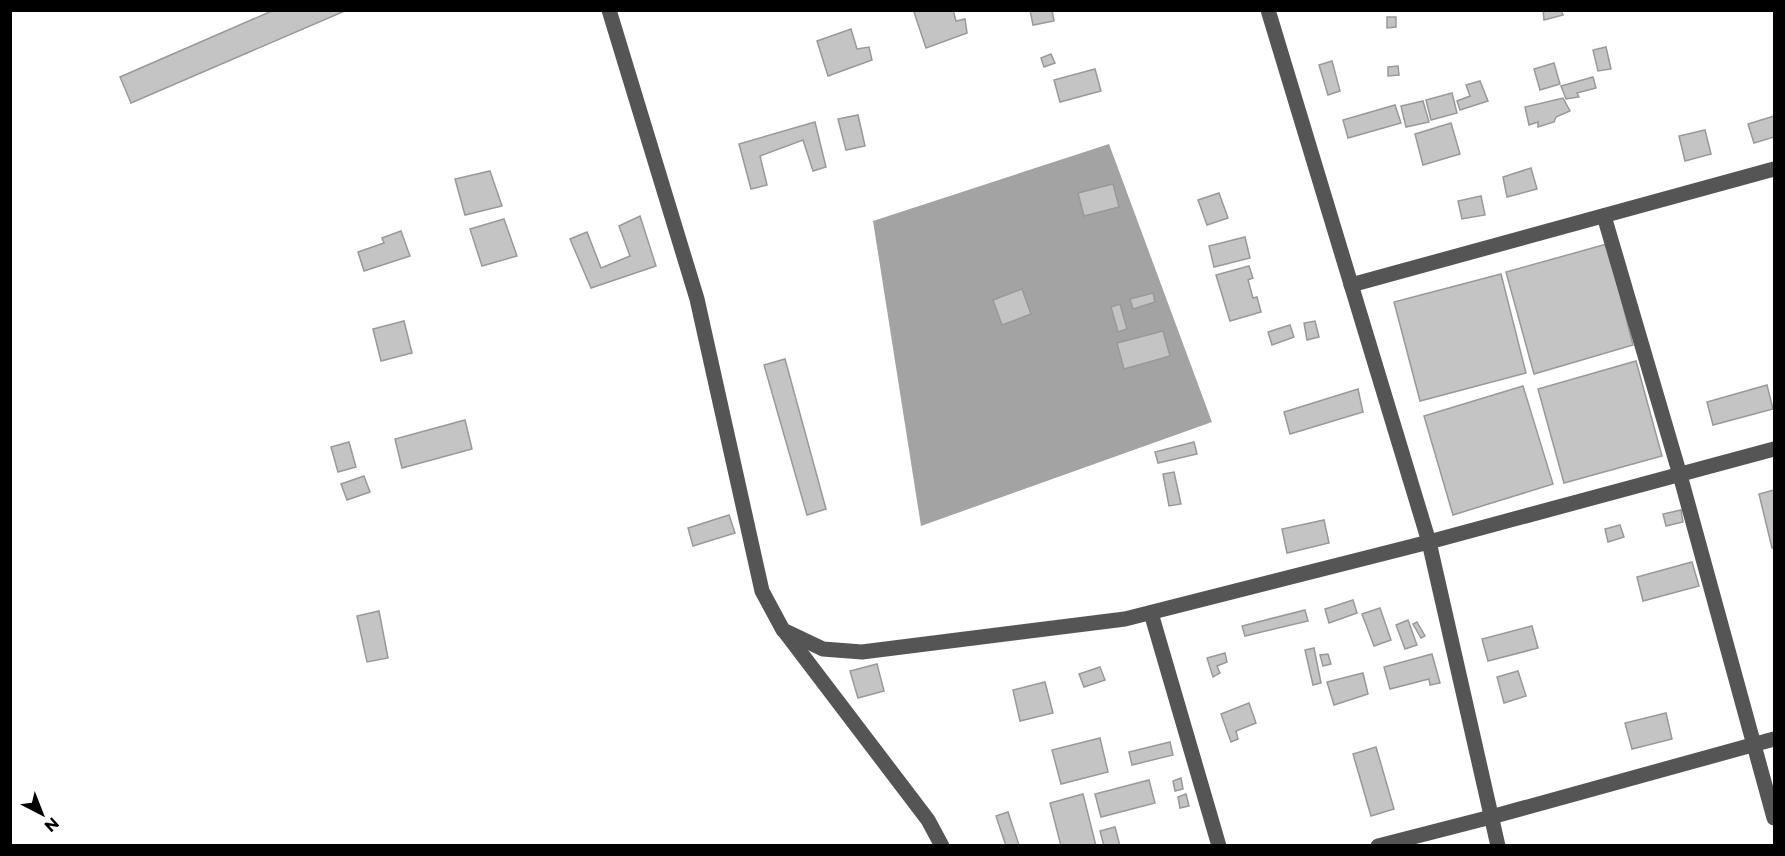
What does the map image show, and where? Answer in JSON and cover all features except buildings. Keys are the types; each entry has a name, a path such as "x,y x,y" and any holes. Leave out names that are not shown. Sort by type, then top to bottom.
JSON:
{"street":[{"path":"609,10 697,299 762,591 783,630 928,820 942,846"},
{"path":"1268,10 1429,542 1498,846"},
{"path":"1351,285 1774,169"},
{"path":"1604,216 1680,475 1774,818"},
{"path":"783,630 823,649 861,652 1125,619 1429,542 1774,449"},
{"path":"1151,613 1219,846"},
{"path":"1378,846 1774,739"}],"shaded area":[{"path":"1109,144 1212,422 921,526 873,221"}]}
